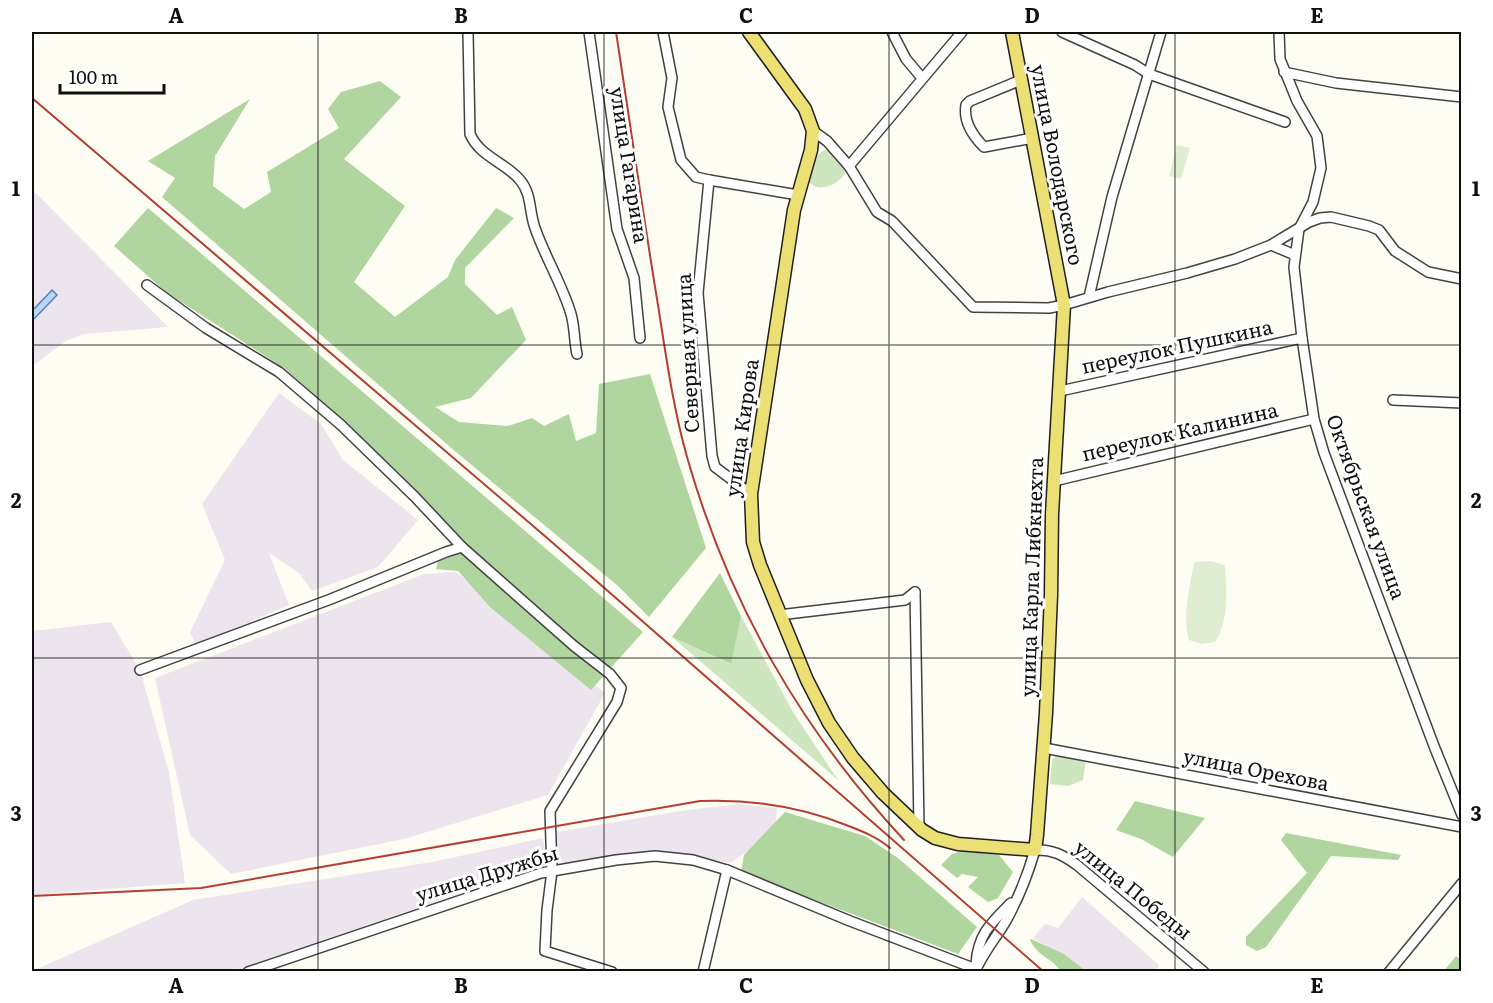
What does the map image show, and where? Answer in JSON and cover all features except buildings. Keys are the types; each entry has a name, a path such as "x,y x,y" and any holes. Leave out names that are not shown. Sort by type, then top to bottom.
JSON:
{"main road":[{"path":"749,32 805,109 813,131"},
{"name":"улица Володарского","path":"1012,32 1064,305"},
{"name":"улица Кирова","path":"813,131 811,150 798,195 775,327 751,494 753,542 760,565 807,680 829,723 853,758 883,793 919,827 935,838 958,844 1035,850"},
{"name":"улица Карла Либкнехта","path":"1035,850 1044,748 1054,481 1064,305"}],"street":[{"path":"468,32 470,134 481,151 520,180 528,195 534,226 561,286 571,315 577,354"},
{"name":"улица Гагарина","path":"589,32 617,229 634,278 640,338"},
{"path":"663,32 672,78 668,107 681,160 696,177 798,195"},
{"path":"892,32 906,59 922,78"},
{"path":"849,166 962,32"},
{"path":"1062,32 1135,65 1149,74 1285,122"},
{"path":"1089,297 1112,197 1161,32"},
{"name":"Октябрьская улица","path":"1279,32 1280,59 1284,72 1317,136 1321,168 1313,202 1299,229 1294,267 1314,419 1324,453 1461,815"},
{"path":"1284,72 1336,83 1461,97"},
{"path":"1021,80 970,101 965,111 971,132 984,147 1033,138"},
{"path":"813,131 827,141 849,166 877,212 892,221 973,308 1049,308 1064,305 1187,273 1271,245 1320,218 1331,217 1379,230 1395,251 1428,272 1461,279"},
{"name":"Северная улица","path":"709,180 698,292 712,456 715,466 751,494"},
{"path":"1271,245 1295,255"},
{"path":"147,285 206,328 279,372 334,418 415,497 462,547 574,646 610,674 621,688 617,702 550,811 552,871 546,909 545,951 612,972"},
{"name":"переулок Пушкина","path":"1060,391 1302,338"},
{"path":"1393,400 1461,403"},
{"name":"переулок Калинина","path":"1054,481 1314,419"},
{"path":"140,670 331,599 462,547"},
{"path":"779,615 905,600 915,592 919,827"},
{"name":"улица Орехова","path":"1044,748 1461,827"},
{"path":"976,970 977,948 986,929 1018,895 1035,850"},
{"name":"улица Победы","path":"1035,850 1053,850 1077,865 1204,972"},
{"name":"улица Дружбы","path":"248,972 507,883 552,871 655,856 693,860 727,870 976,970"},
{"path":"703,972 727,870"},
{"path":"1389,972 1461,884"}],"shaded area":[{"path":"32,190 168,327 84,334 66,341 32,366"},
{"path":"279,393 321,424 343,460 418,520 378,567 312,591 299,573 269,553 289,605 196,645 190,632 225,560 202,504"},
{"path":"456,572 605,693 548,795 404,839 231,874 190,835 155,678 424,574"},
{"path":"111,622 140,670 169,772 185,883 32,895 32,631"},
{"path":"738,804 777,808 775,833 730,863 665,851 566,864 558,859 557,832 680,811"},
{"path":"543,838 547,863 233,971 32,971 193,900 432,862"},
{"path":"1082,897 1159,965 1156,971 1086,971 1033,938 1045,924 1058,928"}],"green space":[{"path":"380,81 401,97 344,159 405,206 354,282 395,317 448,277 455,260 496,208 514,218 465,268 465,284 497,315 512,307 526,340 471,398 435,407 459,422 508,426 532,418 544,426 569,414 576,441 596,433 599,384 650,374 706,548 649,617 618,586 456,452 162,197 175,178 148,161 250,99 215,156 213,186 244,209 271,192 267,172 339,128 328,109 341,92"},
{"path":"1177,145 1190,148 1181,179 1169,176"},
{"path":"824,150 846,166 847,170 835,183 818,187 808,181 815,160"},
{"path":"148,208 643,632 591,690 490,607 458,571 436,569 438,561 473,550 345,423 284,368 167,293 114,246"},
{"path":"1210,561 1225,565 1225,615 1220,634 1215,642 1201,644 1189,640 1186,621 1187,601 1194,562"},
{"path":"720,573 741,616 731,664 672,637"},
{"path":"741,616 793,712 838,780 672,637 730,664"},
{"path":"1058,755 1086,760 1083,780 1068,786 1050,784 1052,759"},
{"path":"1135,801 1205,818 1173,857 1141,839 1116,830"},
{"path":"785,812 865,836 898,858 977,927 958,954 741,872 744,855"},
{"path":"1286,833 1401,855 1398,860 1331,856 1266,947 1257,951 1246,945 1246,937 1307,873 1281,840"},
{"path":"963,851 999,855 1013,872 998,898 988,902 968,887 978,877 962,874 957,878 941,865 952,854"},
{"path":"1031,939 1064,954 1086,971 1061,971 1037,950"},
{"path":"1456,956 1461,960 1461,971 1444,971"}],"water":[{"path":"52,290 57,295 32,321 32,311"}],"railway":[{"path":"616,32 670,381 682,438 704,511 724,563 772,662 832,754 904,840"},
{"path":"32,98 546,537 1044,972"},
{"path":"32,896 201,888 700,801 756,803 810,813 864,832 890,848"}]}
